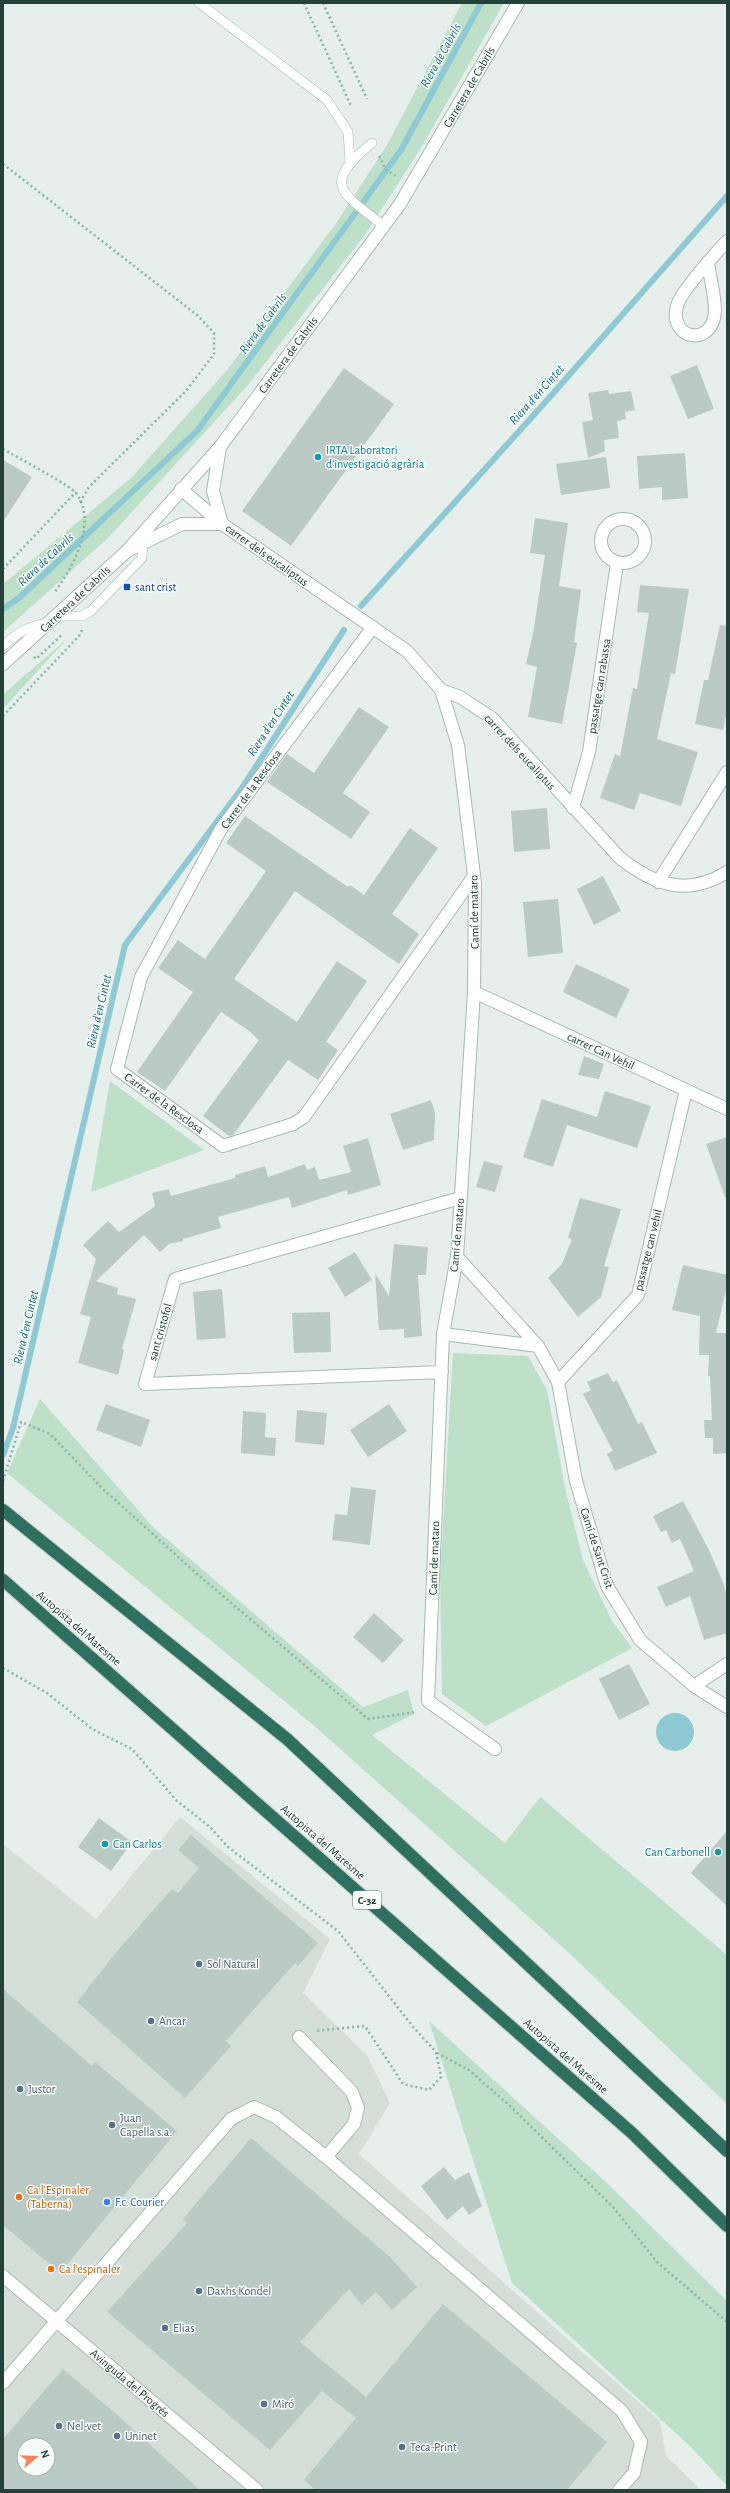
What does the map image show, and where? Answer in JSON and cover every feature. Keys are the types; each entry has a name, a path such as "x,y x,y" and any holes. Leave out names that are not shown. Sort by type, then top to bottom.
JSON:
{"highway":[{"path":"3,1510 287,1739 727,2151"},
{"name":"Autopista del Maresme","path":"3,1580 632,2132 727,2226"}],"street":[{"name":"Carretera de Cabrils","path":"3,664 143,538 181,489 220,447 384,226 411,186 518,3"},
{"path":"708,262 714,311 712,323 708,330 699,336 690,335 682,331 677,323 677,304 708,262 727,241"},
{"name":"carrer dels eucaliptus","path":"220,447 213,491 222,524"},
{"name":"carrer dels eucaliptus","path":"181,489 222,524 407,651 441,690 460,697 492,718 620,858 639,873 658,882 678,888 718,877 727,872"},
{"name":"carrer dels eucaliptus","path":"143,538 182,524 222,524"},
{"name":"passatge can rabassa","path":"573,808 589,752 618,563"},
{"name":"Carrer de la Resclosa","path":"373,628 221,829 141,977 117,1069 223,1146 293,1124 304,1117 474,876"},
{"name":"Camí de mataro","path":"428,1701 443,1334 457,1257 474,992 474,876 458,745 441,690"},
{"path":"658,882 727,772"},
{"name":"carrer Can Vehil","path":"474,992 727,1108"},
{"name":"passatge can vehil","path":"558,1382 638,1295 686,1090"},
{"name":"sant cristofol","path":"442,1372 145,1384 175,1279 460,1198"},
{"name":"Camí de Sant Crist","path":"457,1257 538,1346 558,1382 576,1481 607,1586 640,1640 694,1686 727,1707"},
{"path":"443,1334 538,1346"},
{"path":"694,1686 727,1664"},
{"path":"428,1701 495,1749"},
{"path":"299,2037 352,2092 358,2108 354,2124 326,2157"},
{"path":"3,2383 231,2119 254,2107 276,2116 326,2157 622,2411 641,2442 634,2474 619,2490"},
{"name":"Avinguda del Progrés","path":"3,2276 257,2490"}],"lane":[{"path":"199,3 328,100 348,132 350,161 341,183 342,191 348,198 384,226"},
{"path":"350,161 372,143"},
{"path":"3,646 17,633 31,625 54,619 82,616 91,611 142,558 143,538"}],"path":[{"path":"304,3 354,113"},
{"path":"323,3 367,99"},
{"path":"372,143 386,170 411,186"},
{"path":"3,164 197,315 214,333 214,354 186,391 89,488 80,502"},
{"path":"3,449 76,492 86,516 82,539 66,577 53,595"},
{"path":"3,568 76,492"},
{"path":"3,716 79,636 91,611"},
{"path":"3,1481 20,1422 50,1434 103,1489 196,1573 368,1719 424,1710 428,1701"},
{"path":"3,1668 47,1693 92,1728 132,1749 176,1800 210,1827 228,1847 338,1931 414,2028 436,2052 469,2070 509,2105 613,2207 658,2262 727,2322"},
{"path":"299,2037 320,2028 365,2026 402,2084 429,2090 441,2077 436,2052"}],"shaded area":[{"path":"180,1817 330,1939 303,1993 367,2055 390,2103 359,2154 660,2421 666,2456 701,2490 3,2490 3,1844 96,1919"}],"green space":[{"path":"462,3 504,3 421,148 367,232 248,385 108,538 3,632 3,584 131,478 228,369 337,222 387,145"},
{"path":"66,640 3,709 3,694"},
{"path":"110,1081 204,1150 91,1192"},
{"path":"453,1353 528,1356 547,1390 566,1492 583,1560 612,1621 632,1648 486,1726 442,1694 440,1576"},
{"path":"40,1399 154,1528 363,1707 408,1690 414,1714 372,1735 505,1843 540,1797 727,1955 727,2104 568,1952 311,1723 7,1473"},
{"path":"429,2021 607,2183 727,2301 727,2486 691,2447 512,2283"}],"water":[{"path":"671,1713 679,1713 689,1718 693,1725 693,1739 689,1746 679,1751 671,1751 661,1746 659,1743 656,1736 656,1728 661,1718 664,1716"}],"building":[{"path":"697,365 714,409 688,419 670,376"},
{"name":"IRTA Laboratori d'investigació agrària","path":"344,368 394,404 291,546 242,511"},
{"path":"608,390 609,394 631,391 635,410 625,412 626,419 617,421 619,438 604,440 605,451 588,458 582,422 593,420 588,393"},
{"path":"685,453 688,498 662,500 662,487 639,489 637,456"},
{"path":"606,457 610,488 561,495 556,464"},
{"path":"3,460 32,477 3,522"},
{"path":"535,518 568,523 559,586 581,590 574,642 577,643 562,724 528,717 537,667 526,664 533,634 545,555 530,553"},
{"path":"640,585 689,589 675,674 671,673 657,739 698,752 681,806 640,793 634,810 600,798 615,754 620,756 633,688 637,689 649,613 637,612"},
{"path":"720,625 727,626 727,710 723,730 695,724 704,680 708,680"},
{"path":"359,707 389,727 343,793 370,812 351,839 267,782 287,754 314,773"},
{"path":"547,808 550,849 514,852 511,811"},
{"path":"245,816 348,887 350,885 364,895 410,828 438,848 392,914 419,934 399,964 295,891 234,979 297,1022 337,961 367,981 326,1042 338,1050 318,1080 288,1060 233,1135 229,1136 203,1116 259,1040 248,1030 221,1012 165,1091 137,1072 193,992 158,968 178,940 205,959 266,871 226,843"},
{"path":"603,876 621,911 594,925 577,889"},
{"path":"558,899 563,953 528,957 523,902"},
{"path":"576,964 630,989 616,1018 563,992"},
{"path":"584,1056 604,1064 599,1079 578,1075"},
{"path":"605,1091 651,1106 637,1148 567,1125 553,1167 523,1157 542,1099 597,1117"},
{"path":"431,1100 435,1113 434,1140 403,1150 390,1114"},
{"path":"727,1137 727,1197 725,1197 706,1144"},
{"path":"368,1138 381,1185 348,1195 347,1190 292,1208 289,1197 218,1217 221,1228 183,1239 183,1241 169,1244 160,1252 144,1235 96,1281 118,1288 117,1294 136,1299 122,1349 124,1350 118,1375 78,1363 91,1317 80,1314 96,1259 83,1245 108,1221 119,1232 155,1206 152,1193 169,1189 171,1196 235,1178 235,1175 265,1166 268,1177 305,1164 307,1170 315,1167 319,1180 351,1172 343,1146"},
{"path":"484,1161 503,1166 495,1192 476,1187"},
{"path":"580,1198 621,1209 604,1266 609,1267 601,1297 578,1317 548,1278 562,1264 572,1239 568,1238"},
{"path":"394,1244 428,1247 426,1275 418,1275 422,1336 404,1338 404,1329 379,1330 375,1273 389,1296"},
{"path":"355,1252 372,1280 345,1297 328,1268"},
{"path":"683,1265 727,1275 727,1286 716,1333 727,1333 727,1453 713,1454 713,1438 705,1438 704,1420 712,1420 710,1376 708,1376 709,1355 699,1355 700,1316 672,1310"},
{"path":"222,1289 226,1338 197,1340 193,1292"},
{"path":"330,1312 331,1352 294,1353 292,1313"},
{"path":"608,1373 613,1382 617,1380 638,1424 642,1422 657,1453 615,1471 607,1454 613,1451 583,1394 591,1390 587,1382"},
{"path":"106,1404 150,1420 141,1447 96,1430"},
{"path":"389,1404 407,1431 368,1457 350,1430"},
{"path":"297,1410 327,1413 324,1445 295,1442"},
{"path":"243,1411 266,1413 265,1437 276,1438 275,1456 241,1453"},
{"path":"351,1487 376,1490 370,1545 332,1540 335,1514 347,1515"},
{"path":"683,1501 708,1548 723,1582 727,1597 727,1633 704,1640 690,1596 666,1607 657,1587 694,1571 680,1539 672,1543 666,1530 661,1532 653,1516"},
{"path":"374,1613 404,1640 383,1663 353,1637"},
{"path":"629,1664 650,1704 619,1720 599,1679"},
{"name":"Can Carlos","path":"99,1818 132,1842 111,1871 78,1847"},
{"name":"Can Carbonell","path":"727,1831 727,1906 691,1873"},
{"path":"191,1835 318,1943 298,1966 295,1963 226,2041 231,2046 185,2098 77,2002 118,1950 172,1889 178,1893 199,1868 178,1850"},
{"path":"3,1989 92,2066 95,2062 177,2131 60,2273 3,2225"},
{"path":"251,2138 390,2257 417,2287 392,2310 376,2292 362,2305 349,2289 300,2342 366,2397 443,2304 607,2442 567,2490 315,2490 304,2480 356,2418 322,2391 270,2450 107,2312 187,2223 183,2219"},
{"path":"444,2167 455,2180 469,2172 482,2206 469,2215 463,2206 447,2220 421,2186"},
{"path":"63,2369 115,2413 200,2490 3,2490 3,2439"}],"waterway":[{"name":"Riera de Cabrils","path":"3,609 19,598 197,431 401,150 481,3"},
{"name":"Riera d'en Cintet","path":"361,606 541,407 727,196"},
{"name":"Riera d'en Cintet","path":"3,1455 13,1428 125,945 242,788 344,630"}],"place":[{"name":"IRTA Laboratori d'investigació agrària","path":"318,457"},
{"name":"sant crist","path":"127,587"},
{"name":"Can Carlos","path":"105,1844"},
{"name":"Can Carbonell","path":"718,1852"},
{"name":"Sol Natural","path":"199,1964"},
{"name":"Ancar","path":"151,2021"},
{"name":"Justor","path":"20,2089"},
{"name":"Juan Capella s.a.","path":"112,2125"},
{"name":"Ca l'Espinaler (Taberna)","path":"19,2197"},
{"name":"F.c. Courier","path":"107,2202"},
{"name":"Ca l'espinaler","path":"51,2269"},
{"name":"Daxhs Kondel","path":"199,2291"},
{"name":"Elias","path":"165,2328"},
{"name":"Miró","path":"264,2404"},
{"name":"Nel-vet","path":"59,2426"},
{"name":"Uninet","path":"117,2436"},
{"name":"Teca-Print","path":"402,2447"}]}
